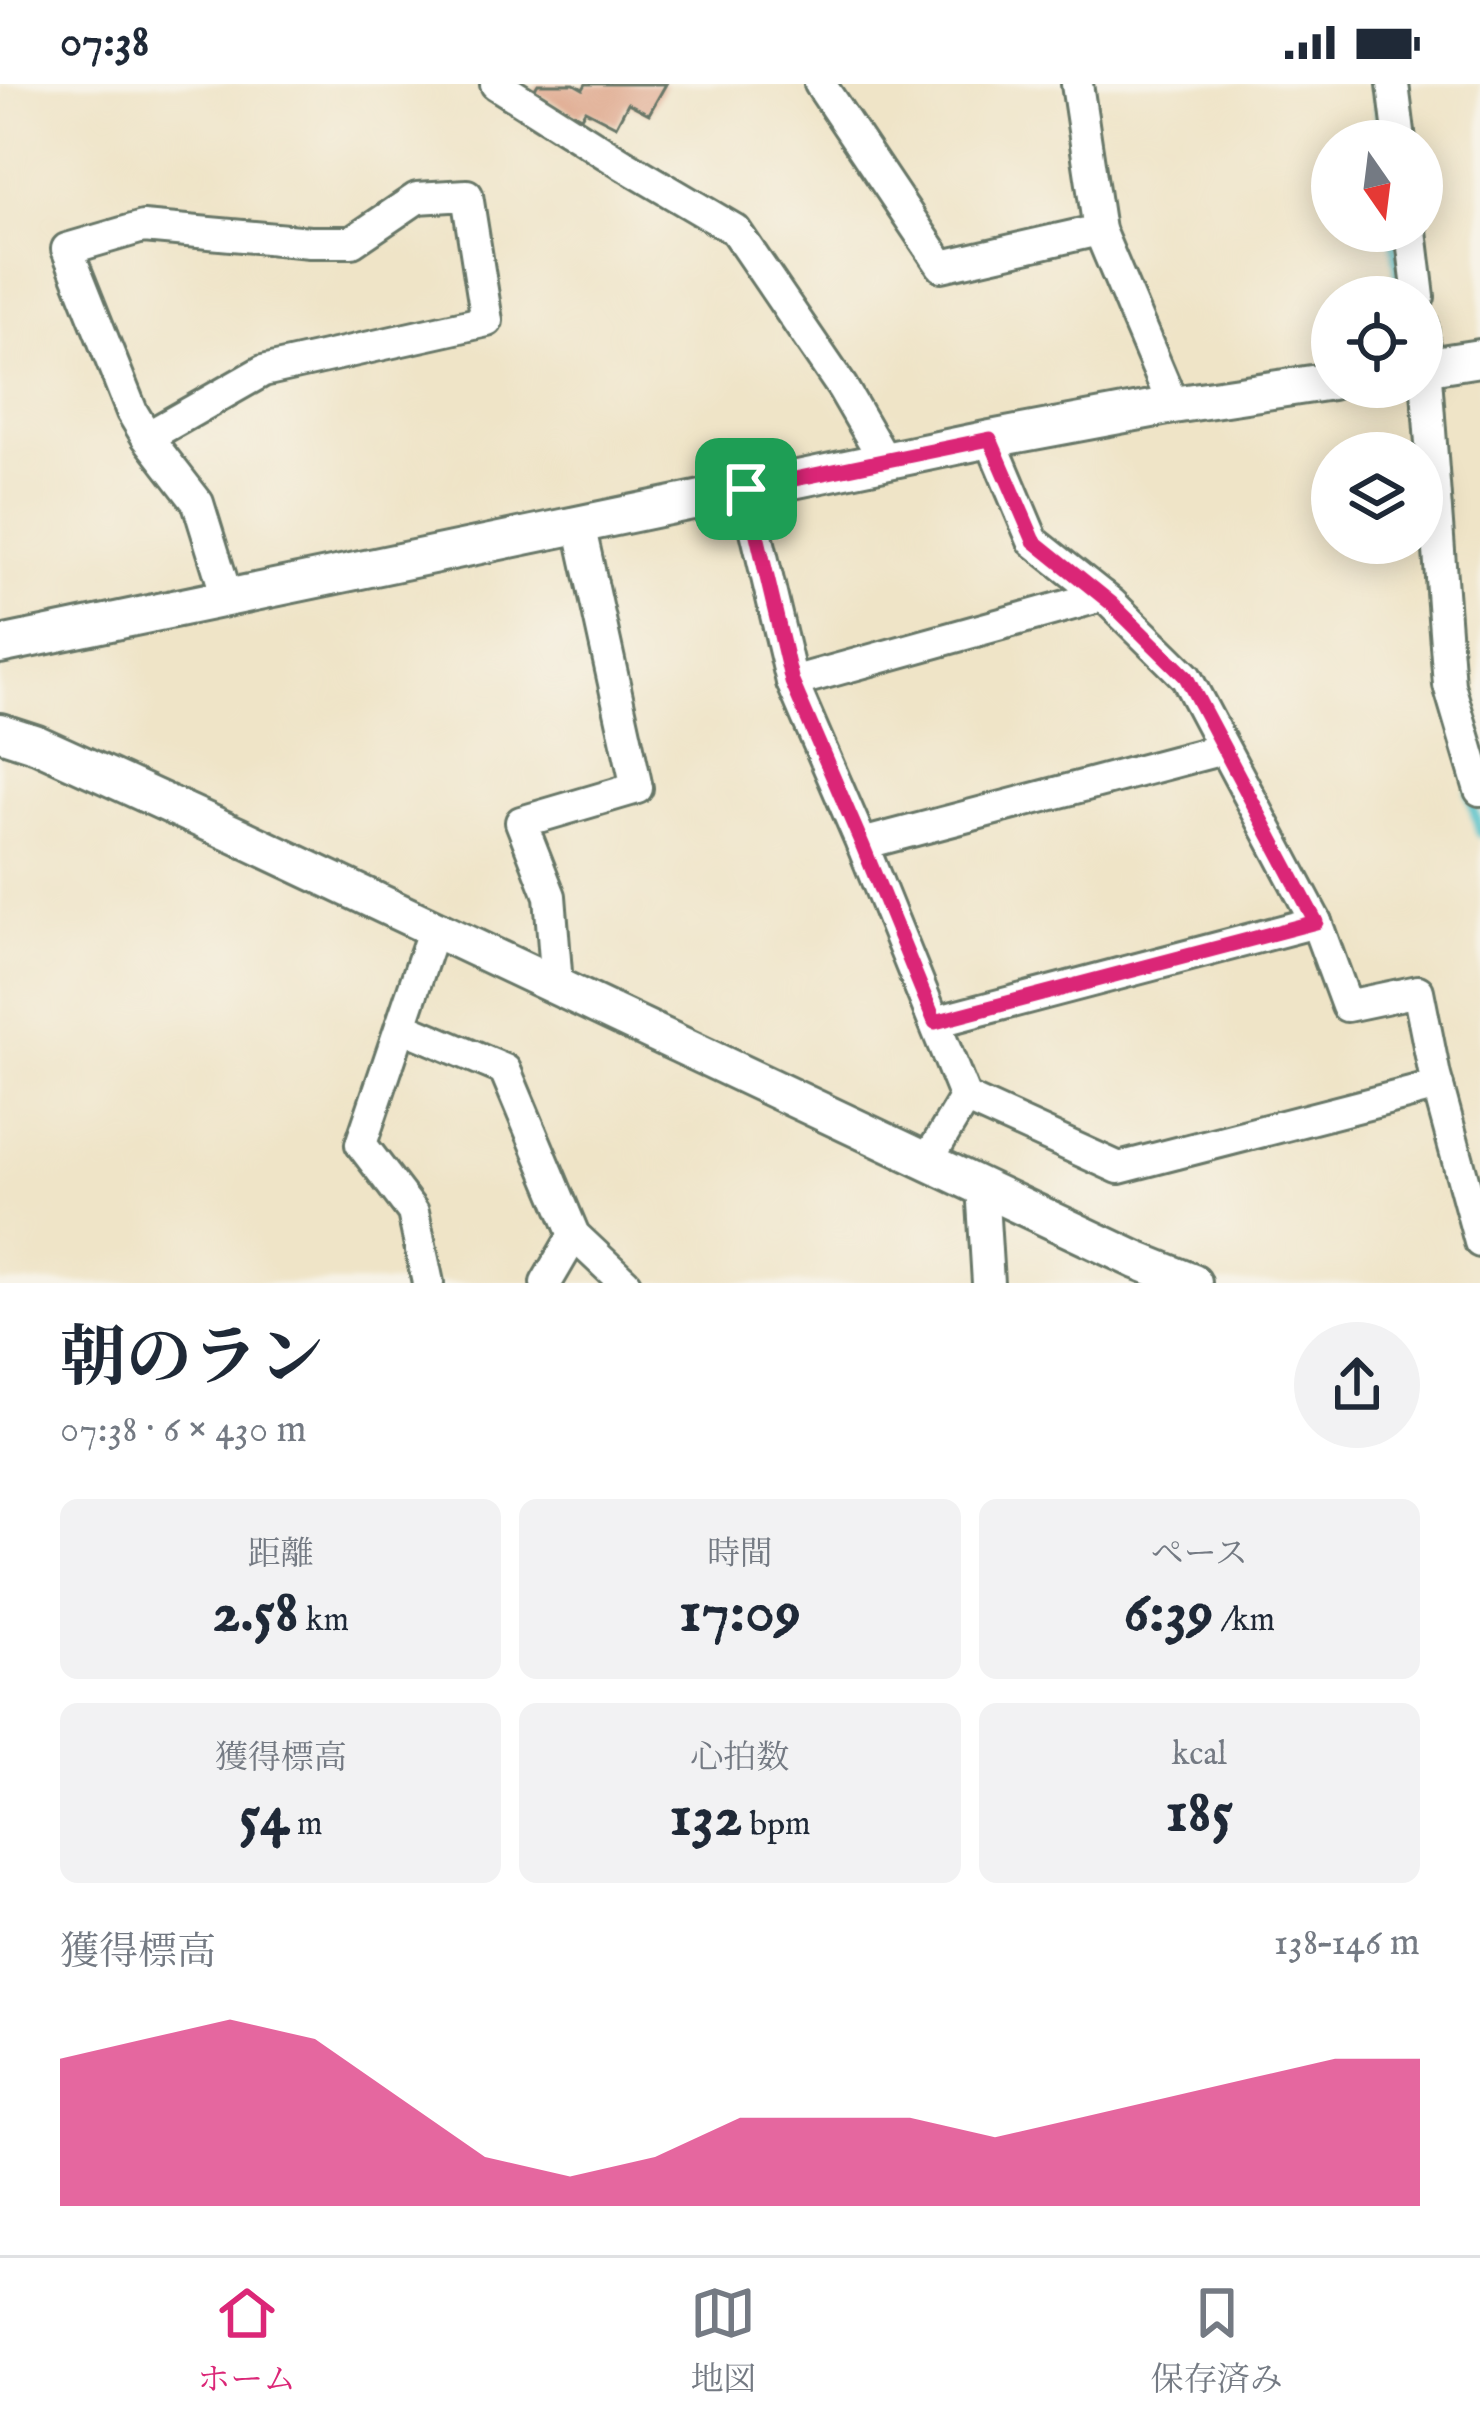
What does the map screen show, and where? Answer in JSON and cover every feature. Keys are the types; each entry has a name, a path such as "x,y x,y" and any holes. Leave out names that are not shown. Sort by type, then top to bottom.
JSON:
{"street":[{"path":"820,84 942,266 1100,230"},
{"path":"1077,84 1100,230 1173,405"},
{"path":"1393,84 1397,120"},
{"path":"509,88 735,230 842,386 885,461"},
{"path":"147,437 262,371 487,321 467,196 418,198 352,242 143,226 67,248 132,412 147,437 198,503 227,597"},
{"path":"1443,363 1480,358"},
{"path":"0,645 990,439 1311,384"},
{"path":"1428,408 1449,685 1480,790"},
{"path":"990,439 1034,541 1102,596 1186,677 1316,922 1347,1006 1418,991 1480,1242"},
{"path":"746,489 792,682 965,1098 1119,1168 1438,1085"},
{"path":"556,985 550,896 521,822 637,788 579,524"},
{"path":"792,682 1102,596"},
{"path":"0,732 37,744 1193,1283"},
{"path":"862,844 1223,749"},
{"path":"935,1022 1316,922"},
{"path":"428,1283 413,1212 361,1144 434,928"},
{"path":"401,1026 506,1070 574,1235 625,1283"},
{"path":"928,1160 965,1098"},
{"path":"982,1186 988,1283"},
{"path":"546,1283 574,1235"}],"building":[{"path":"538,84 574,84 583,89 586,84 666,84 649,114 628,103 616,126 585,110 581,117 533,92"}],"waterway":[{"path":"1376,84 1380,120"},
{"path":"1396,252 1398,276"},
{"path":"1469,793 1480,833"}],"route":[{"path":"990,439 1034,541 1111,603 1186,677 1316,922 935,1022 792,682 746,489 990,439"}]}
